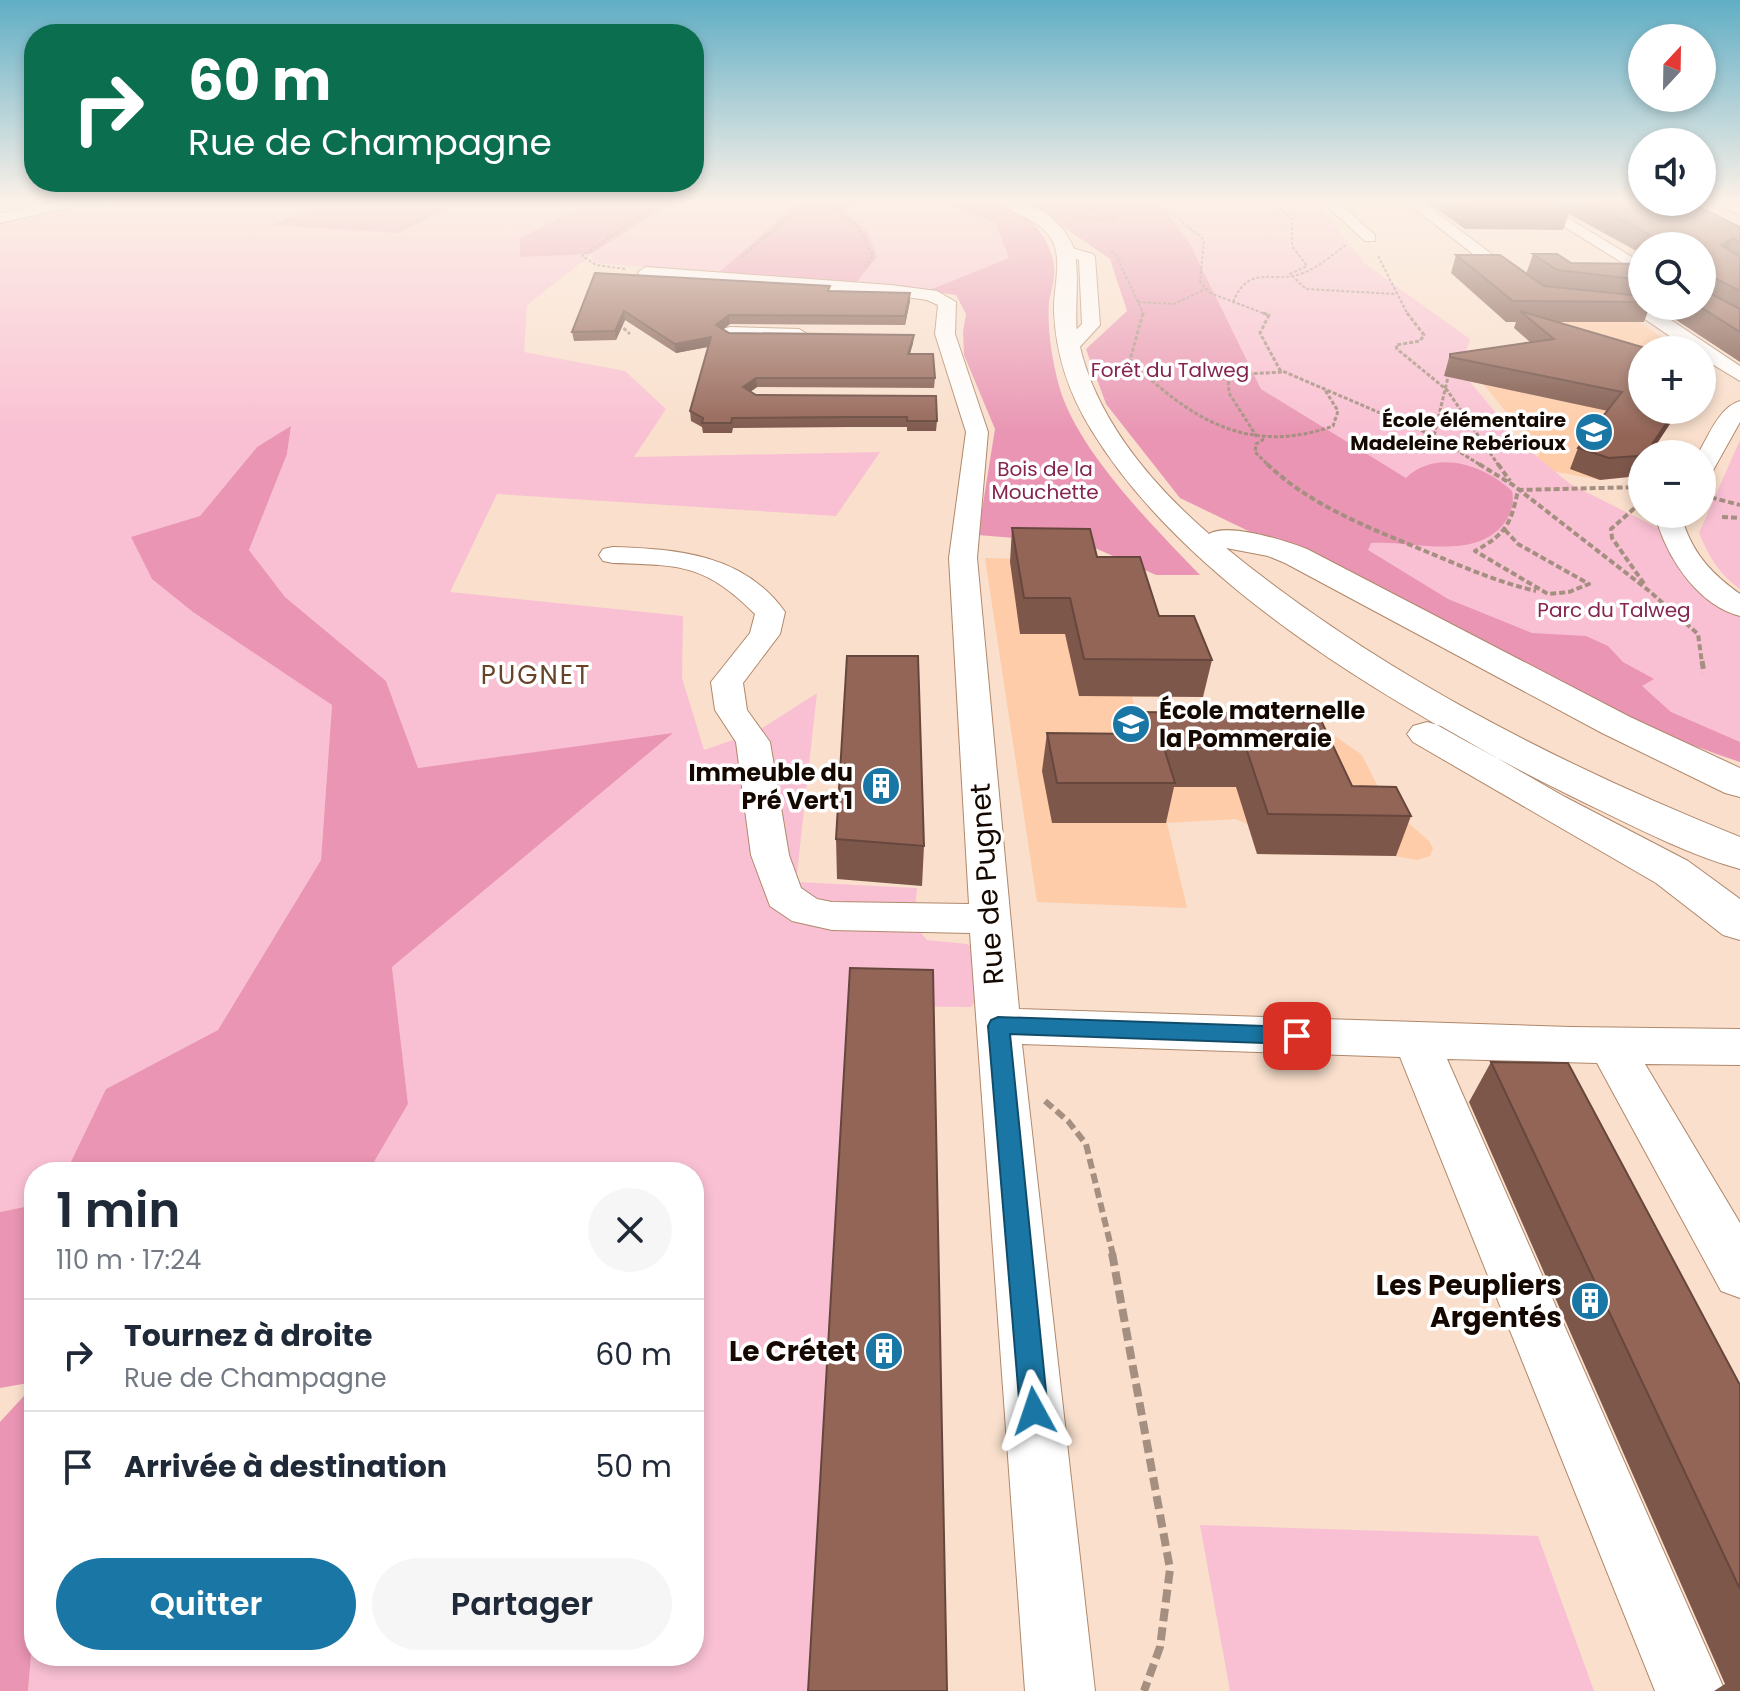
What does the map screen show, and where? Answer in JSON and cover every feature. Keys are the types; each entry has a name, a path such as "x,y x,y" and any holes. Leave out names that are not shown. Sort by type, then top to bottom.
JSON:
{"main road":[{"path":"1064,277 1070,346 1081,389 1143,484 1186,529 1245,578 1360,660 1482,732 1605,795 1740,854"},
{"path":"1123,455 1156,477 1221,538 1346,631 1494,719 1605,770 1740,823"},
{"path":"1123,455 1126,485 1191,554 1315,654 1429,735 1550,806 1672,872 1740,923"},
{"path":"1221,538 1276,548 1296,556 1616,725 1740,784"}],"street":[{"path":"641,291 664,277"},
{"path":"705,277 839,286"},
{"path":"1513,277 1543,299"},
{"name":"Rue de Pugnet","path":"839,286 931,295 947,302 937,334 966,397 977,432 963,558 1000,1048 1060,1691"},
{"path":"1583,304 1624,304 1641,308 1740,375"},
{"path":"730,333 821,335"},
{"path":"1716,382 1740,390"},
{"path":"936,397 966,397"},
{"path":"1716,442 1740,408"},
{"path":"1672,528 1677,549 1695,573 1740,607"},
{"path":"613,555 690,558 743,584 770,612 765,634 727,682 731,710 753,742 770,855 784,896 806,911 832,916 990,919"},
{"path":"1416,1040 1690,1691"},
{"path":"1000,1048 1416,1040 1740,1047"},
{"path":"1611,1046 1740,1273"}],"path":[{"path":"839,286 852,277"},
{"path":"1126,277 1144,314 1130,360 1159,390 1195,415 1222,428 1257,437 1288,440 1310,437 1333,426 1338,411 1325,390"},
{"path":"1200,277 1200,282 1206,289 1269,315 1260,333 1284,372"},
{"path":"1233,302 1238,290 1256,277"},
{"path":"1293,277 1306,289 1397,294"},
{"path":"1389,277 1424,335 1420,341 1396,345 1397,349 1447,390 1518,490 1648,590 1698,634 1704,673"},
{"path":"1137,301 1157,305 1179,303 1206,289"},
{"path":"630,334 614,320 612,311 641,291"},
{"path":"1434,436 1452,368"},
{"path":"1257,437 1229,393 1228,375 1284,372 1434,436 1513,485"},
{"path":"1267,438 1256,444 1255,452 1268,465 1340,515 1448,561 1548,594 1589,584 1518,544 1505,530"},
{"path":"1518,490 1628,487"},
{"path":"1518,490 1512,520 1505,530 1495,540 1475,551 1548,594"},
{"path":"1716,499 1740,505"},
{"path":"1628,514 1611,529 1612,538 1648,590"},
{"path":"1722,517 1740,518"},
{"path":"1000,1048 1086,1144 1107,1224 1170,1569 1166,1620 1152,1677 1144,1691"}],"shaded area":[{"path":"1474,277 1627,313 1628,320 1637,320 1660,336 1628,336 1628,352 1597,357"},
{"name":"École élémentaire Madeleine Rebérioux","path":"1483,384 1628,408 1628,424 1670,424 1659,440 1628,440 1628,477 1600,480 1530,467 1540,453"},
{"path":"985,558 1084,560 1187,653 1203,697 1132,697 1153,772 1317,736 1335,736 1362,755 1386,803 1429,841 1433,848 1430,856 1417,860 1395,856 1257,854 1248,824 1235,819 1167,823 1187,908 1037,902"}],"green space":[{"path":"0,277 563,277 527,305 524,352 625,371 666,409 634,457 880,452 836,516 497,494 450,592 683,616 682,678 704,750 756,732 817,693 796,882 917,888 914,925 927,940 967,944 976,950 979,995 971,1007 850,1006 807,1691 28,1691 30,1666 704,1666 704,1162 374,1162 408,1104 392,967 672,734 418,768 386,681 285,597 249,550 287,454 291,427 257,447 200,516 132,538 332,705 321,860 218,1030 106,1089 71,1162 24,1162 24,1207 0,1212"},
{"path":"772,277 861,277 856,283"},
{"path":"855,277 963,277 927,291 856,283"},
{"name":"Bois de la Mouchette","path":"962,277 1054,277 1049,302 1049,333 1059,386 1069,411 1082,436 1119,487 1200,575 1156,575 1086,544 978,535 995,429 964,355 966,314 956,295 927,291"},
{"name":"Forêt du Talweg","path":"1116,277 1206,277 1261,389 1406,478 1418,469 1446,462 1475,468 1501,482 1512,491 1512,505 1505,522 1489,537 1457,546 1371,543 1368,550 1448,599 1532,633 1586,636 1608,646 1623,662 1654,679 1642,686 1671,712 1740,742 1740,762 1638,726 1404,606 1180,498 1106,404 1086,349 1127,311"},
{"name":"Parc du Talweg","path":"1206,277 1383,277 1470,339 1460,370 1522,444 1570,484 1628,513 1628,528 1658,528 1670,534 1740,598 1740,762 1715,754 1190,502 1447,504 1261,389"},
{"path":"291,426 287,454 249,550 285,597 386,681 418,768 673,733 392,967 408,1104 374,1162 71,1162 106,1089 218,1030 321,860 332,705 193,612 152,579 131,537 200,516 257,447"},
{"path":"1740,440 1740,589 1715,564 1699,533 1701,528 1716,528 1716,494"},
{"path":"24,1207 24,1384 0,1388 0,1212"},
{"path":"24,1396 24,1666 30,1666 28,1691 0,1691 0,1422"},
{"path":"1200,1525 1538,1536 1594,1691 1230,1691"}],"building":[{"path":"593,277 666,277 830,286 828,291 910,293 905,316 729,315 716,325 729,333 914,335 908,354 933,354 935,378 756,378 743,387 756,395 936,396 937,421 907,421 907,417 849,417 732,418 731,423 702,423 703,418 690,411 711,337 675,344 624,311 615,331 572,332"},
{"path":"1483,277 1531,277 1544,286 1628,295 1628,302 1513,301"},
{"path":"1716,277 1740,277 1740,291 1716,279"},
{"path":"1716,296 1740,309 1740,332 1716,317"},
{"path":"1520,311 1628,343 1628,424 1666,424 1655,440 1628,440 1628,457 1609,458 1578,448 1622,392 1450,357 1450,354 1554,339"},
{"path":"1012,528 1090,529 1097,557 1140,557 1159,616 1194,616 1212,660 1084,659 1070,598 1024,598"},
{"name":"Immeuble du Pré Vert 1","path":"847,656 918,656 924,846 836,839"},
{"path":"1136,712 1318,714 1352,786 1396,787 1411,816 1268,814 1246,748 1164,748 1175,783 1057,783 1047,733 1143,734"},
{"name":"Le Crétet","path":"850,968 933,970 947,1691 808,1691"},
{"path":"1491,1062 1568,1063 1740,1385 1740,1589"}],"place":[{"name":"École élémentaire Madeleine Rebérioux","path":"1594,432"},
{"name":"École maternelle la Pommeraie","path":"1131,724"},
{"name":"Immeuble du Pré Vert 1","path":"881,786"},
{"name":"Les Peupliers Argentés","path":"1590,1301"},
{"name":"Le Crétet","path":"884,1351"}],"district":[{"name":"PUGNET","path":"536,675"}],"route":[{"path":"1034,1411 998,1026 1297,1036"}]}
